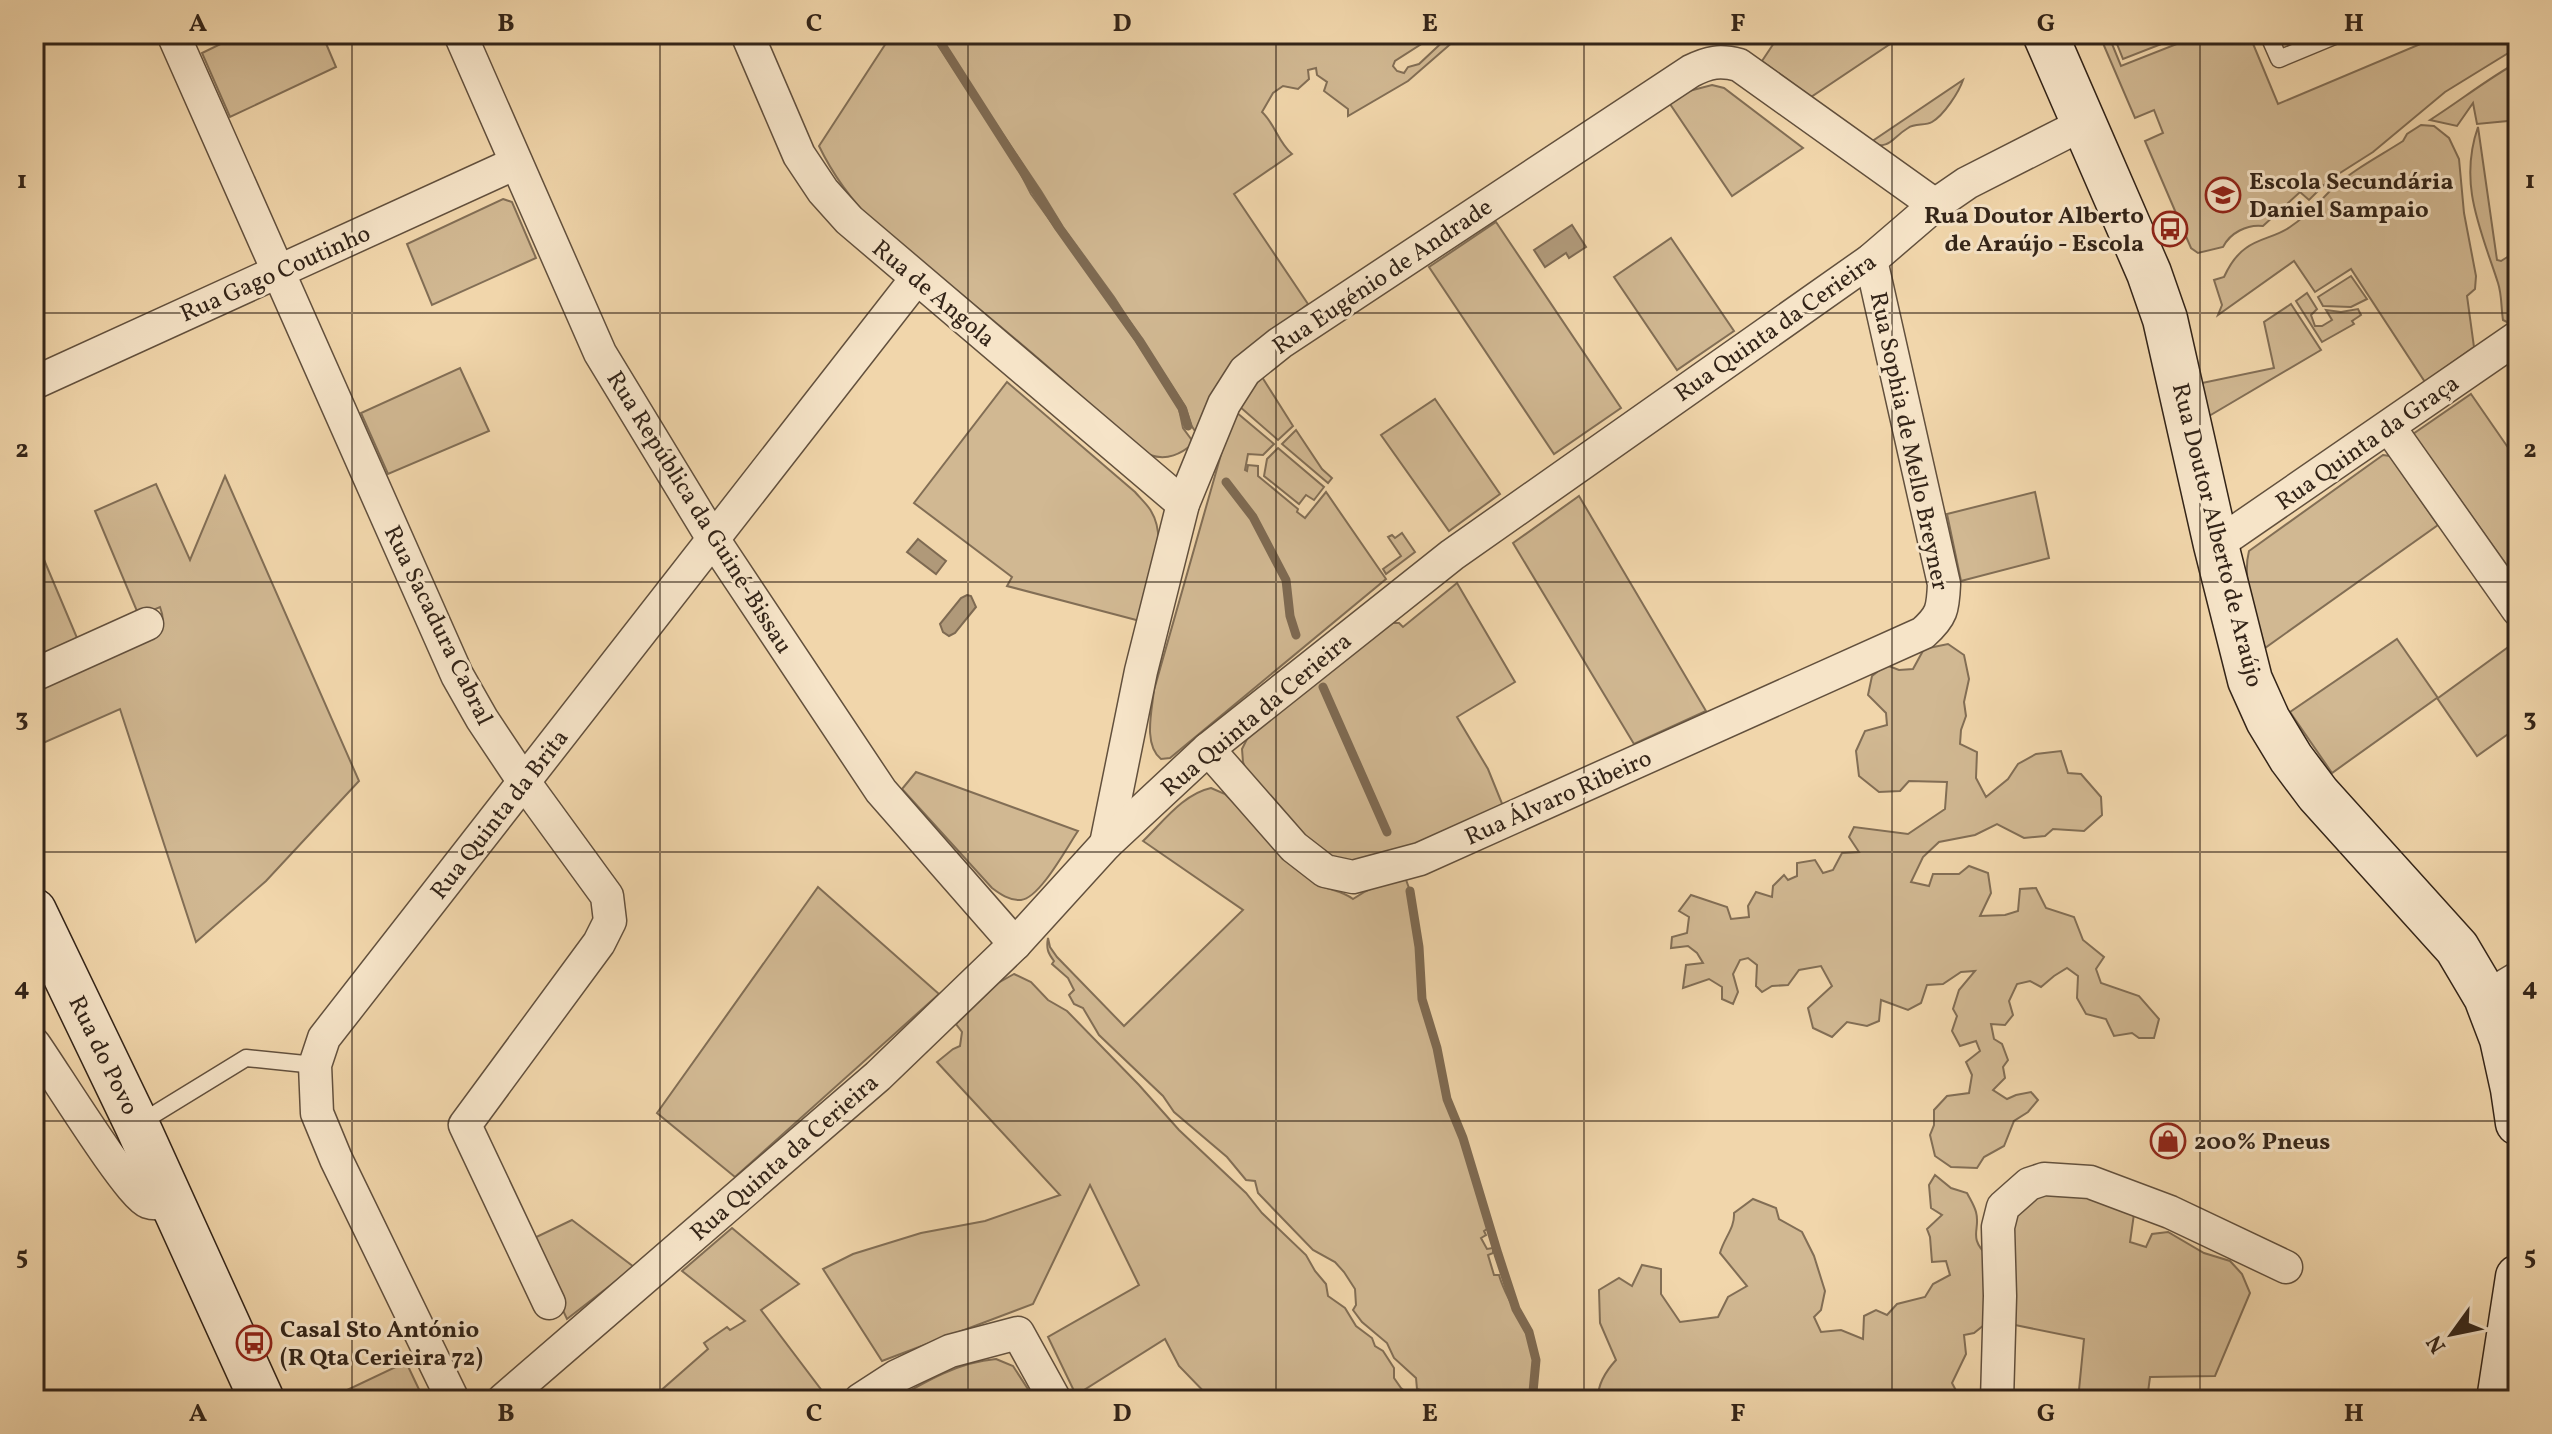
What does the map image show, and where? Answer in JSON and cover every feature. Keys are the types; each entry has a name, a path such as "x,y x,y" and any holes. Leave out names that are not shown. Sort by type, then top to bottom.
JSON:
{"main road":[{"name":"Rua Doutor Alberto de Araújo","path":"2045,34 2149,273 2165,319 2250,680 2268,720 2318,794 2457,948 2502,987 2502,1039 2518,1123"},
{"name":"Rua do Povo","path":"34,911 172,1200 262,1400"},
{"path":"2499,1400 2518,1277"}],"street":[{"name":"Rua Sacadura Cabral","path":"173,34 457,675 524,782 607,896 610,921 599,943 465,1125 549,1303"},
{"name":"Rua República da Guiné-Bissau","path":"460,34 600,353 713,539 881,791 1015,944"},
{"name":"Rua de Angola","path":"747,34 799,155 823,191 849,220 1183,504"},
{"name":"Rua Eugénio de Andrade","path":"1106,844 1141,671 1183,504 1224,404 1245,371 1280,343 1707,63 1724,61 1739,65 1935,205"},
{"name":"Rua Quinta da Cerieira","path":"503,1400 878,1076 1015,944 1106,844 1208,749 1452,555 1871,260 1935,205 1967,183 2083,124"},
{"name":"Rua Gago Coutinho","path":"34,383 516,163"},
{"name":"Rua Sophia de Mello Breyner","path":"1871,260 1944,584 1943,609 1936,622"},
{"name":"Rua Quinta da Brita","path":"453,1400 336,1159 317,1113 315,1065 324,1038 916,279"},
{"name":"Rua Quinta da Graça","path":"2216,545 2518,337"},
{"path":"2389,427 2518,610"},
{"name":"Rua Álvaro Ribeiro","path":"1208,749 1294,847 1325,871 1353,877 1385,870 1434,852 1913,638 1936,622"},
{"path":"34,675 147,624"},
{"path":"34,1044 131,1187 148,1202 161,1204 172,1200"},
{"path":"1997,1400 1998,1227 2003,1207 2029,1184 2044,1179 2090,1182 2170,1212 2286,1267"},
{"path":"860,1400 897,1376 950,1351 1018,1333 1055,1400"}],"lane":[{"path":"2268,34 2279,59 2339,34"},
{"path":"137,1125 246,1058 315,1065"}],"shaded area":[{"path":"241,34 322,34 336,67 230,117 202,53"},
{"path":"892,34 931,34 1014,161 1031,194 1089,271 1178,404 1183,428 1194,443 1189,447 1162,457 1150,455 1132,444 1027,349 875,224 844,188 819,146"},
{"path":"938,34 1437,34 1395,61 1393,66 1404,73 1408,67 1419,64 1451,34 1462,34 1408,81 1348,116 1348,109 1324,91 1327,82 1317,75 1316,68 1308,70 1309,79 1298,89 1283,86 1273,93 1262,112 1292,154 1234,194 1308,304 1287,321 1199,437 1186,408 1114,297 1063,227"},
{"path":"1780,34 1905,34 1811,97 1762,61"},
{"name":"Escola Secundária Daniel Sampaio","path":"2099,34 2108,34 2121,66 2202,34 2249,34 2278,104 2444,34 2518,34 2518,47 2445,92 2373,152 2329,180 2309,200 2300,192 2263,226 2245,228 2223,247 2198,253 2191,248 2145,141 2163,133 2154,110 2135,118"},
{"path":"2113,34 2187,34 2123,59"},
{"path":"2518,62 2518,120 2477,124 2473,103 2457,126 2430,120 2495,76"},
{"path":"1963,80 1950,103 1932,122 1911,126 1886,144 1868,144"},
{"path":"1712,85 1724,88 1803,148 1732,196 1670,104 1689,91"},
{"path":"2421,125 2434,126 2449,138 2459,159 2464,213 2476,276 2475,289 2467,296 2474,347 2425,382 2351,269 2315,292 2294,261 2218,315 2222,305 2214,280 2224,277 2242,251 2296,223 2339,183 2403,141 2407,134"},
{"path":"2478,127 2497,260 2509,256 2518,269 2518,317 2509,323 2503,320 2499,288 2474,206 2470,168"},
{"path":"503,199 512,202 536,258 432,305 407,244"},
{"path":"1496,222 1621,408 1554,454 1429,267"},
{"path":"1572,225 1586,247 1569,258 1566,253 1545,267 1534,250"},
{"path":"1671,238 1734,331 1677,370 1614,277"},
{"path":"2351,276 2367,299 2351,307 2323,306 2318,297"},
{"path":"2307,293 2317,309 2311,315 2315,326 2332,320 2326,310 2341,312 2358,309 2361,315 2352,321 2354,324 2322,342 2296,301"},
{"path":"2291,304 2321,350 2209,416 2202,383 2274,368 2264,322"},
{"path":"460,368 489,431 388,474 361,413"},
{"path":"1262,377 1293,426 1278,440 1239,406 1244,395"},
{"path":"1007,382 1135,492 1151,511 1156,523 1158,551 1140,621 1007,586 1012,577 914,503"},
{"path":"2471,394 2518,462 2518,581 2413,434"},
{"path":"1435,399 1500,494 1449,531 1381,435"},
{"path":"1236,412 1274,444 1263,455 1248,454 1245,470 1248,465 1258,466 1258,476 1305,518 1326,492 1386,579 1170,758 1161,759 1155,753 1150,736 1154,690"},
{"path":"1296,430 1322,469 1332,478 1328,483 1282,444"},
{"path":"1278,448 1324,487 1314,500 1306,495 1299,504 1264,476 1267,459"},
{"path":"2383,455 2390,456 2438,525 2265,648 2248,587 2249,551"},
{"path":"225,476 359,781 266,881 196,942 120,709 34,747 34,689 150,639 162,625 160,607 139,616 95,511 156,484 190,560"},
{"path":"2035,492 2049,558 1961,581 1947,514"},
{"path":"1579,496 1706,711 1634,744 1513,543"},
{"path":"1402,533 1415,552 1386,574 1383,569 1401,556 1388,537 1392,535 1395,538"},
{"path":"34,536 80,645 34,663"},
{"path":"918,539 946,561 936,574 907,552"},
{"path":"1457,583 1515,682 1457,717 1488,769 1503,806 1365,863 1334,858 1311,844 1249,778 1242,749 1247,739 1261,726 1335,665 1393,623 1403,627"},
{"path":"967,595 971,596 976,607 949,636 940,624"},
{"path":"2397,639 2438,698 2518,640 2518,727 2477,756 2437,698 2332,773 2290,712"},
{"path":"1948,644 1964,655 1969,679 1960,744 1977,752 1976,778 1986,797 2008,779 2018,764 2036,754 2061,751 2068,773 2081,774 2101,797 2102,815 2084,831 2053,829 2045,836 2024,838 1997,824 1975,835 1939,842 1923,857 1911,882 1929,886 1933,874 1959,874 1969,866 1988,873 1991,893 1980,916 2018,911 2020,889 2036,888 2046,908 2074,917 2083,940 2104,957 2096,969 2101,983 2139,996 2159,1019 2154,1038 2139,1038 2132,1033 2114,1036 2106,1019 2086,1014 2077,998 2078,976 2067,968 2041,987 2030,981 2017,984 2009,1001 2013,1015 2005,1025 1991,1024 1994,1039 2002,1044 2008,1060 2003,1067 2005,1078 1993,1090 2007,1099 2031,1092 2038,1100 2028,1112 2014,1121 2004,1146 1984,1157 1977,1168 1951,1167 1935,1156 1930,1135 1934,1110 1947,1096 1969,1093 1972,1075 1966,1062 1980,1051 1976,1041 1960,1046 1952,1031 1957,1016 1953,1009 1959,990 1975,971 1961,972 1943,984 1927,985 1921,1003 1908,1010 1881,1000 1879,1021 1867,1026 1847,1022 1832,1037 1813,1028 1808,1008 1832,986 1821,966 1799,970 1788,985 1772,986 1762,992 1756,986 1757,965 1748,958 1740,960 1733,974 1738,992 1733,1004 1722,999 1722,987 1709,979 1683,988 1686,965 1703,963 1688,946 1671,948 1672,937 1687,933 1689,917 1679,911 1691,895 1727,907 1731,919 1749,917 1748,906 1756,892 1772,897 1773,886 1784,875 1788,880 1797,876 1797,863 1815,860 1823,873 1833,870 1842,853 1859,852 1849,837 1854,827 1908,834 1945,809 1947,782 1909,781 1900,791 1879,792 1859,776 1856,751 1865,731 1887,725 1886,713 1868,695 1872,676 1886,665 1899,670 1913,669 1924,649"},
{"path":"916,772 1078,831 1036,891 1021,900 1009,898 992,888 902,789"},
{"path":"1211,788 1225,794 1314,883 1353,899 1378,885 1405,877 1419,947 1422,999 1437,1048 1447,1099 1463,1138 1490,1231 1484,1231 1486,1235 1481,1238 1487,1249 1493,1248 1493,1253 1488,1255 1494,1275 1499,1275 1533,1350 1535,1382 1528,1400 1425,1400 1421,1390 1417,1389 1416,1378 1394,1358 1387,1343 1353,1310 1356,1305 1355,1289 1344,1272 1335,1262 1313,1250 1258,1193 1255,1181 1246,1180 1227,1157 1174,1112 1163,1096 1099,1035 1083,1008 1074,1004 1069,995 1074,990 1068,978 1052,964 1054,961 1048,951 1048,938 1057,957 1124,1026 1243,910 1143,841 1182,802"},
{"path":"818,887 939,994 735,1177 657,1113"},
{"path":"1014,974 1031,982 1048,1000 1067,1011 1179,1130 1306,1255 1326,1284 1328,1296 1345,1308 1356,1326 1383,1351 1394,1368 1394,1378 1416,1400 1212,1400 1179,1366 1165,1339 1076,1395 1048,1337 1139,1285 1090,1185 1033,1304 882,1361 823,1269 853,1254 921,1233 985,1221 1060,1195 937,1062 960,1046 962,1032 956,1024 998,983"},
{"path":"1935,1175 1951,1188 1967,1193 1976,1212 1978,1244 1988,1256 1989,1321 1974,1333 1964,1335 1966,1354 1952,1383 1961,1400 1598,1400 1603,1378 1616,1360 1600,1323 1599,1290 1619,1278 1632,1286 1642,1265 1661,1269 1661,1294 1680,1322 1718,1317 1728,1297 1747,1286 1720,1253 1734,1213 1753,1199 1776,1208 1779,1219 1802,1232 1814,1256 1825,1291 1821,1310 1814,1317 1821,1332 1841,1330 1863,1339 1864,1316 1876,1310 1887,1315 1897,1304 1925,1297 1933,1284 1950,1275 1946,1261 1932,1262 1927,1229 1942,1215 1931,1208 1929,1185"},
{"path":"2075,1190 2134,1214 2130,1242 2146,1247 2152,1234 2168,1232 2204,1253 2230,1261 2242,1274 2250,1293 2215,1376 2150,1377 2147,1400 2078,1400 2084,1339 2010,1324 2014,1222 2022,1205 2034,1194"},
{"path":"572,1220 634,1267 567,1319 530,1240"},
{"path":"732,1228 799,1284 761,1310 829,1400 650,1400 708,1349 704,1343 727,1327 730,1330 745,1321 682,1271"},
{"path":"996,1359 1013,1366 1035,1400 894,1400 956,1368"},
{"path":"406,1362 424,1400 326,1400"}],"waterway":[{"path":"935,34 1059,228 1139,340 1182,408 1188,426"},
{"path":"1226,482 1253,517 1286,580 1290,616 1296,635"},
{"path":"1323,687 1387,832"},
{"path":"1410,891 1419,947 1422,999 1437,1048 1447,1099 1463,1138 1516,1309 1529,1332 1536,1360 1533,1392 1528,1400"}],"place":[{"name":"Escola Secundária Daniel Sampaio","path":"2223,195"},
{"name":"Rua Doutor Alberto de Araújo - Escola","path":"2170,229"},
{"name":"200% Pneus","path":"2168,1141"},
{"name":"Casal Sto António (R Qta Cerieira 72)","path":"254,1343"}]}
